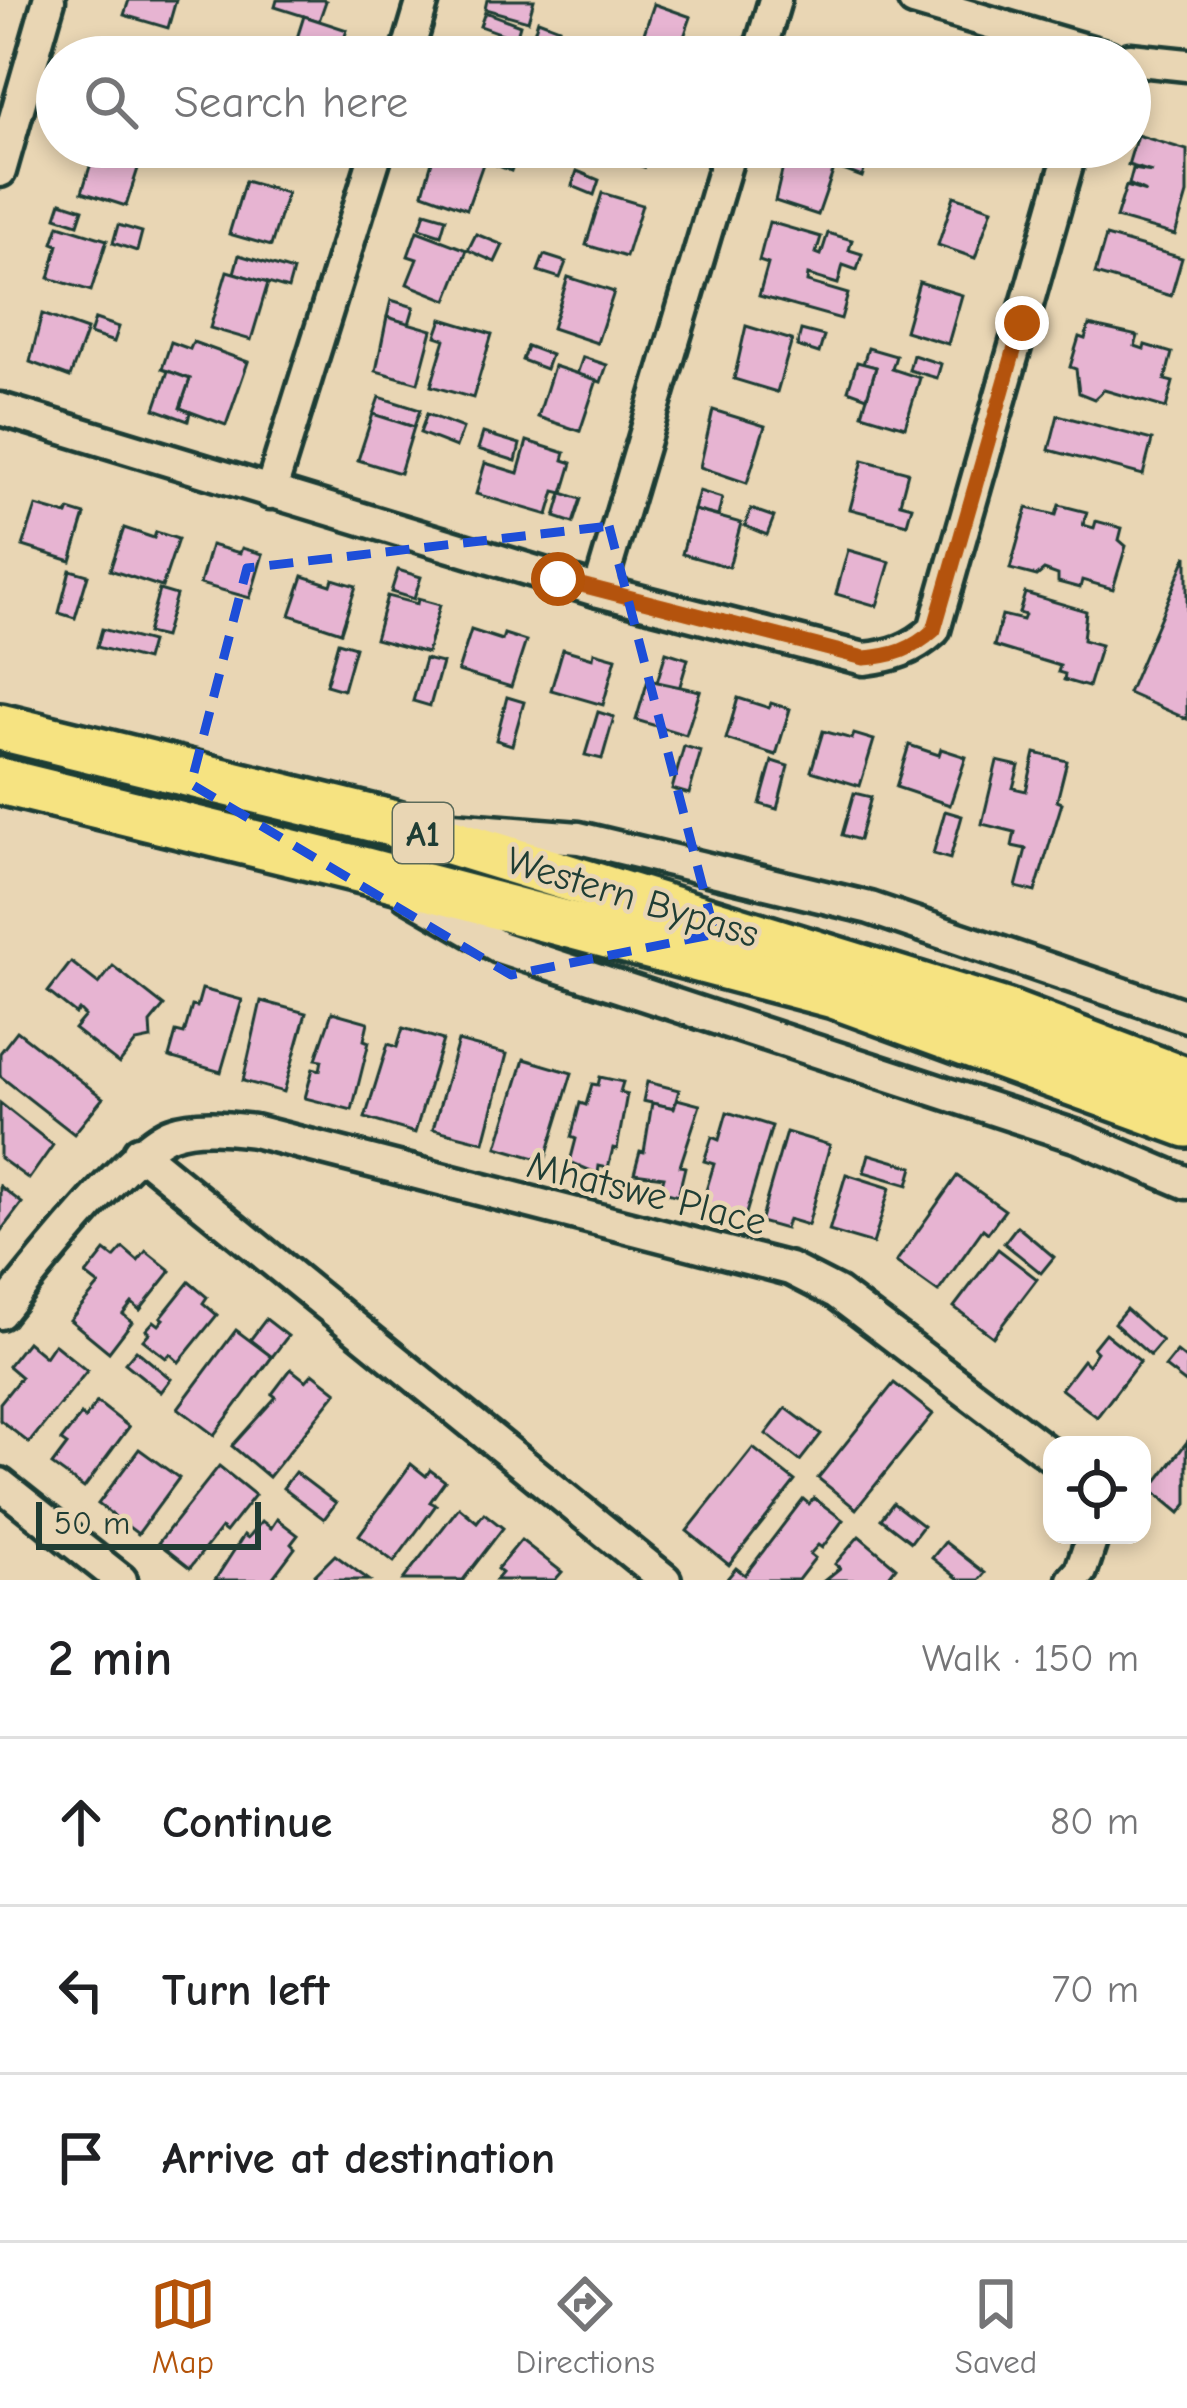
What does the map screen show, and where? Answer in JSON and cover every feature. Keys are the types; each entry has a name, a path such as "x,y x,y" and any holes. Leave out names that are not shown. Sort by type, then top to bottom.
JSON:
{"highway":[{"name":"Western Bypass","path":"0,728 387,822 837,977 1187,1124"},
{"name":"Western Bypass","path":"0,781 366,871 1006,1012 1187,1081"}],"street":[{"path":"39,36 49,0"},
{"path":"412,36 423,0"},
{"path":"764,36 775,0"},
{"path":"914,0 1030,36"},
{"path":"0,171 36,45"},
{"path":"1151,61 1187,65"},
{"path":"271,493 372,168"},
{"path":"599,591 725,168"},
{"path":"0,409 599,591 864,658 892,656 919,644 934,630 1066,168"},
{"path":"387,822 579,838 870,908 1187,1016"},
{"path":"366,871 499,947 1078,1137 1187,1183"},
{"name":"Mhatswe Place","path":"139,1152 170,1133 196,1128 254,1131 790,1269 837,1293 1043,1449"},
{"path":"2,1308 139,1152 665,1580"},
{"path":"0,1484 121,1580"},
{"path":"1073,1580 1082,1571 1090,1544"}],"highlighted area":[{"path":"609,526 715,934 511,975 191,784 247,568"}],"building":[{"path":"129,0 176,0 168,28 124,15"},
{"path":"277,0 326,1 319,21 275,7"},
{"path":"487,0 534,0 528,21 485,9"},
{"path":"654,4 691,17 684,36 643,36"},
{"path":"485,12 520,25 517,36 480,26"},
{"path":"304,16 347,30 345,36 298,36"},
{"path":"538,20 559,28 556,36 533,36"},
{"path":"1151,139 1187,150 1187,194 1175,235 1116,218 1126,186 1146,192 1129,184 1133,169 1152,172 1138,168 1151,168"},
{"path":"90,168 138,168 126,206 82,192"},
{"path":"430,168 482,168 467,209 423,193"},
{"path":"783,168 834,168 818,215 775,201"},
{"path":"838,168 865,168 862,177"},
{"path":"577,171 599,180 594,195 572,186"},
{"path":"245,181 287,193 271,246 229,234"},
{"path":"602,193 642,205 626,257 586,245"},
{"path":"954,196 992,209 975,258 938,245"},
{"path":"61,202 83,209 78,224 56,217"},
{"path":"425,212 446,218 441,235 420,228"},
{"path":"769,222 821,237 816,253 821,255 828,233 852,240 849,250 862,254 857,270 843,265 838,284 808,275 807,282 848,294 841,319 759,296 768,264 759,261"},
{"path":"59,225 107,240 91,291 49,278"},
{"path":"118,225 142,232 137,251 113,243"},
{"path":"417,231 467,250 447,300 407,284 417,259 408,256"},
{"path":"476,234 503,245 495,262 468,250"},
{"path":"1106,236 1182,258 1171,296 1095,274"},
{"path":"239,255 293,271 288,289 234,273"},
{"path":"544,255 566,262 560,278 538,271"},
{"path":"227,271 268,283 251,340 210,328"},
{"path":"568,277 614,292 597,343 552,328"},
{"path":"919,282 962,295 948,344 905,331"},
{"path":"391,300 414,307 409,324 387,317"},
{"path":"42,314 87,330 70,377 30,362"},
{"path":"387,317 432,330 418,383 376,371"},
{"path":"95,319 119,327 114,342 90,334"},
{"path":"442,319 492,334 473,398 431,386 445,339 436,336"},
{"path":"1089,325 1138,336 1135,346 1172,353 1165,380 1173,382 1166,408 1104,390 1094,399 1079,393 1076,369 1070,367 1079,337 1085,339"},
{"path":"746,326 792,340 777,392 734,379"},
{"path":"801,330 824,336 819,353 797,346"},
{"path":"171,342 190,349 193,342 248,362 226,425 180,408 190,379 162,369"},
{"path":"527,346 551,355 546,369 522,360"},
{"path":"868,348 896,356 892,369 920,378 905,427 862,414 876,367 863,364"},
{"path":"913,355 941,364 937,378 909,370"},
{"path":"583,357 607,365 601,382 577,374"},
{"path":"857,362 876,367 867,397 848,390"},
{"path":"554,366 597,380 580,431 538,417"},
{"path":"168,371 190,379 180,408 190,412 188,421 155,409"},
{"path":"379,397 420,410 414,427 373,414"},
{"path":"713,410 765,426 747,483 700,467"},
{"path":"373,414 414,427 400,473 358,460"},
{"path":"427,414 463,428 456,447 420,433"},
{"path":"1058,415 1152,440 1143,475 1049,450"},
{"path":"483,433 520,444 516,461 478,449"},
{"path":"527,441 565,453 563,460 572,463 563,493 555,491 548,515 476,494 485,463 518,473"},
{"path":"863,460 908,472 900,503 912,506 907,524 850,509"},
{"path":"699,491 722,498 718,516 694,510"},
{"path":"562,493 581,499 573,523 555,517"},
{"path":"1059,505 1087,512 1083,525 1094,528 1096,521 1122,528 1119,540 1126,546 1113,589 1082,580 1080,588 1058,582 1058,575 1044,570 1037,576 1010,569 1027,508 1056,515"},
{"path":"36,506 85,515 71,561 23,546"},
{"path":"751,509 774,517 767,535 745,526"},
{"path":"694,510 741,523 729,567 682,554"},
{"path":"124,528 154,538 156,532 178,539 162,587 110,570"},
{"path":"211,545 263,554 250,598 200,584"},
{"path":"848,550 890,562 877,606 836,594"},
{"path":"1187,555 1187,719 1128,693"},
{"path":"70,570 88,575 75,618 59,613"},
{"path":"398,570 421,577 414,599 391,592"},
{"path":"303,576 331,585 333,579 356,586 341,632 290,615"},
{"path":"159,590 176,595 164,637 147,633"},
{"path":"1025,593 1086,611 1083,640 1101,645 1088,687 1064,680 1060,666 994,646 1002,615 1023,620 1025,615 1019,613"},
{"path":"387,596 440,605 427,653 375,639"},
{"path":"102,629 151,642 146,660 97,647"},
{"path":"471,630 502,640 504,634 526,641 511,687 458,671"},
{"path":"338,642 355,647 343,690 326,685"},
{"path":"563,649 593,658 594,652 616,658 603,705 551,690"},
{"path":"666,652 688,659 679,689 657,682"},
{"path":"425,659 442,663 430,706 413,701"},
{"path":"648,680 700,691 686,735 636,720"},
{"path":"507,697 524,702 512,745 496,740"},
{"path":"738,698 790,709 776,755 726,739"},
{"path":"598,712 614,717 602,759 585,755"},
{"path":"823,731 874,740 860,786 811,771"},
{"path":"909,745 939,755 941,749 966,757 950,805 896,787"},
{"path":"684,746 701,751 689,794 672,789"},
{"path":"1035,753 1067,761 1057,801 1062,803 1035,892 1016,887 1026,849 1012,846 1015,832 982,824 997,761 1019,766 1013,788 1026,791"},
{"path":"772,761 788,766 777,809 760,804"},
{"path":"854,793 871,797 859,840 842,835"},
{"path":"945,811 962,816 950,859 933,854"},
{"path":"71,962 99,984 113,966 164,1006 150,1023 151,1039 136,1042 119,1064 74,1029 85,1016 48,992"},
{"path":"202,989 242,1000 221,1072 169,1057 176,1032 184,1034"},
{"path":"261,1001 306,1013 284,1092 243,1081"},
{"path":"332,1012 368,1022 364,1040 369,1042 352,1110 305,1098 313,1068 320,1070 322,1060 316,1059"},
{"path":"403,1028 443,1040 415,1133 365,1118 388,1044 397,1047"},
{"path":"17,1031 103,1098 74,1134 0,1076 0,1053"},
{"path":"458,1041 507,1054 484,1142 433,1129"},
{"path":"524,1059 572,1073 545,1161 497,1147"},
{"path":"600,1077 623,1082 620,1092 627,1094 617,1149 613,1148 608,1168 599,1166 598,1174 570,1162 580,1103 586,1105 592,1084 598,1085"},
{"path":"647,1082 679,1090 674,1108 643,1101"},
{"path":"677,1099 700,1105 680,1166 685,1167 678,1196 660,1191 664,1177 634,1173 640,1151 644,1152 652,1103 674,1108"},
{"path":"0,1103 53,1145 29,1179 0,1158"},
{"path":"727,1112 772,1126 745,1217 702,1204 714,1164 704,1161 712,1137 719,1140"},
{"path":"786,1132 830,1145 808,1225 788,1219 785,1229 760,1222"},
{"path":"869,1154 913,1167 908,1185 864,1172"},
{"path":"846,1174 890,1188 873,1244 829,1231"},
{"path":"957,1176 1005,1210 988,1233 983,1229 938,1292 896,1262"},
{"path":"0,1186 22,1203 0,1232"},
{"path":"1017,1226 1054,1257 1041,1273 1004,1243"},
{"path":"123,1248 138,1261 146,1251 171,1271 140,1310 132,1303 123,1314 132,1322 109,1352 70,1320 99,1285 86,1275 105,1251 114,1258"},
{"path":"998,1249 1037,1279 993,1337 954,1307"},
{"path":"189,1282 207,1297 203,1303 217,1315 179,1362 143,1340 149,1333 146,1330 154,1321 159,1325"},
{"path":"1126,1309 1162,1341 1150,1355 1114,1323"},
{"path":"266,1319 288,1336 272,1357 250,1340"},
{"path":"236,1330 272,1357 214,1435 178,1408"},
{"path":"1105,1333 1140,1361 1097,1417 1061,1389 1083,1360 1088,1365"},
{"path":"27,1342 45,1357 54,1344 87,1371 29,1443 0,1420 0,1403 21,1377 8,1366"},
{"path":"136,1350 171,1379 161,1392 125,1363"},
{"path":"1177,1352 1187,1360 1187,1384 1165,1367"},
{"path":"291,1369 306,1381 313,1373 337,1392 269,1477 232,1446 276,1397 272,1394"},
{"path":"894,1383 933,1414 856,1509 818,1478"},
{"path":"97,1402 129,1427 84,1488 52,1465 67,1445 61,1441"},
{"path":"786,1408 821,1434 800,1461 766,1434"},
{"path":"1187,1442 1187,1504 1180,1513 1151,1489"},
{"path":"753,1448 795,1481 729,1565 687,1531"},
{"path":"139,1449 179,1478 138,1534 98,1504"},
{"path":"411,1464 426,1476 430,1470 445,1481 430,1502 436,1505 394,1562 359,1535"},
{"path":"219,1466 255,1495 190,1568 158,1543"},
{"path":"295,1472 336,1503 324,1519 283,1488"},
{"path":"814,1498 843,1520 822,1548 818,1545 810,1554 815,1558 798,1580 726,1580 736,1568 745,1575 803,1499 809,1504"},
{"path":"893,1503 923,1526 911,1542 881,1519"},
{"path":"459,1507 477,1522 484,1513 503,1528 463,1580 403,1580"},
{"path":"277,1519 298,1535 291,1544 295,1548 271,1580 215,1580 244,1535 248,1538 262,1521 271,1528"},
{"path":"859,1536 896,1567 886,1580 825,1580 840,1568 835,1564"},
{"path":"521,1540 562,1572 555,1580 496,1580 502,1573 497,1569"},
{"path":"945,1542 985,1573 979,1580 960,1580 932,1558"},
{"path":"335,1555 369,1580 310,1580"}],"route":[{"path":"558,579 864,658 892,656 919,644 934,630 1022,323"}]}
